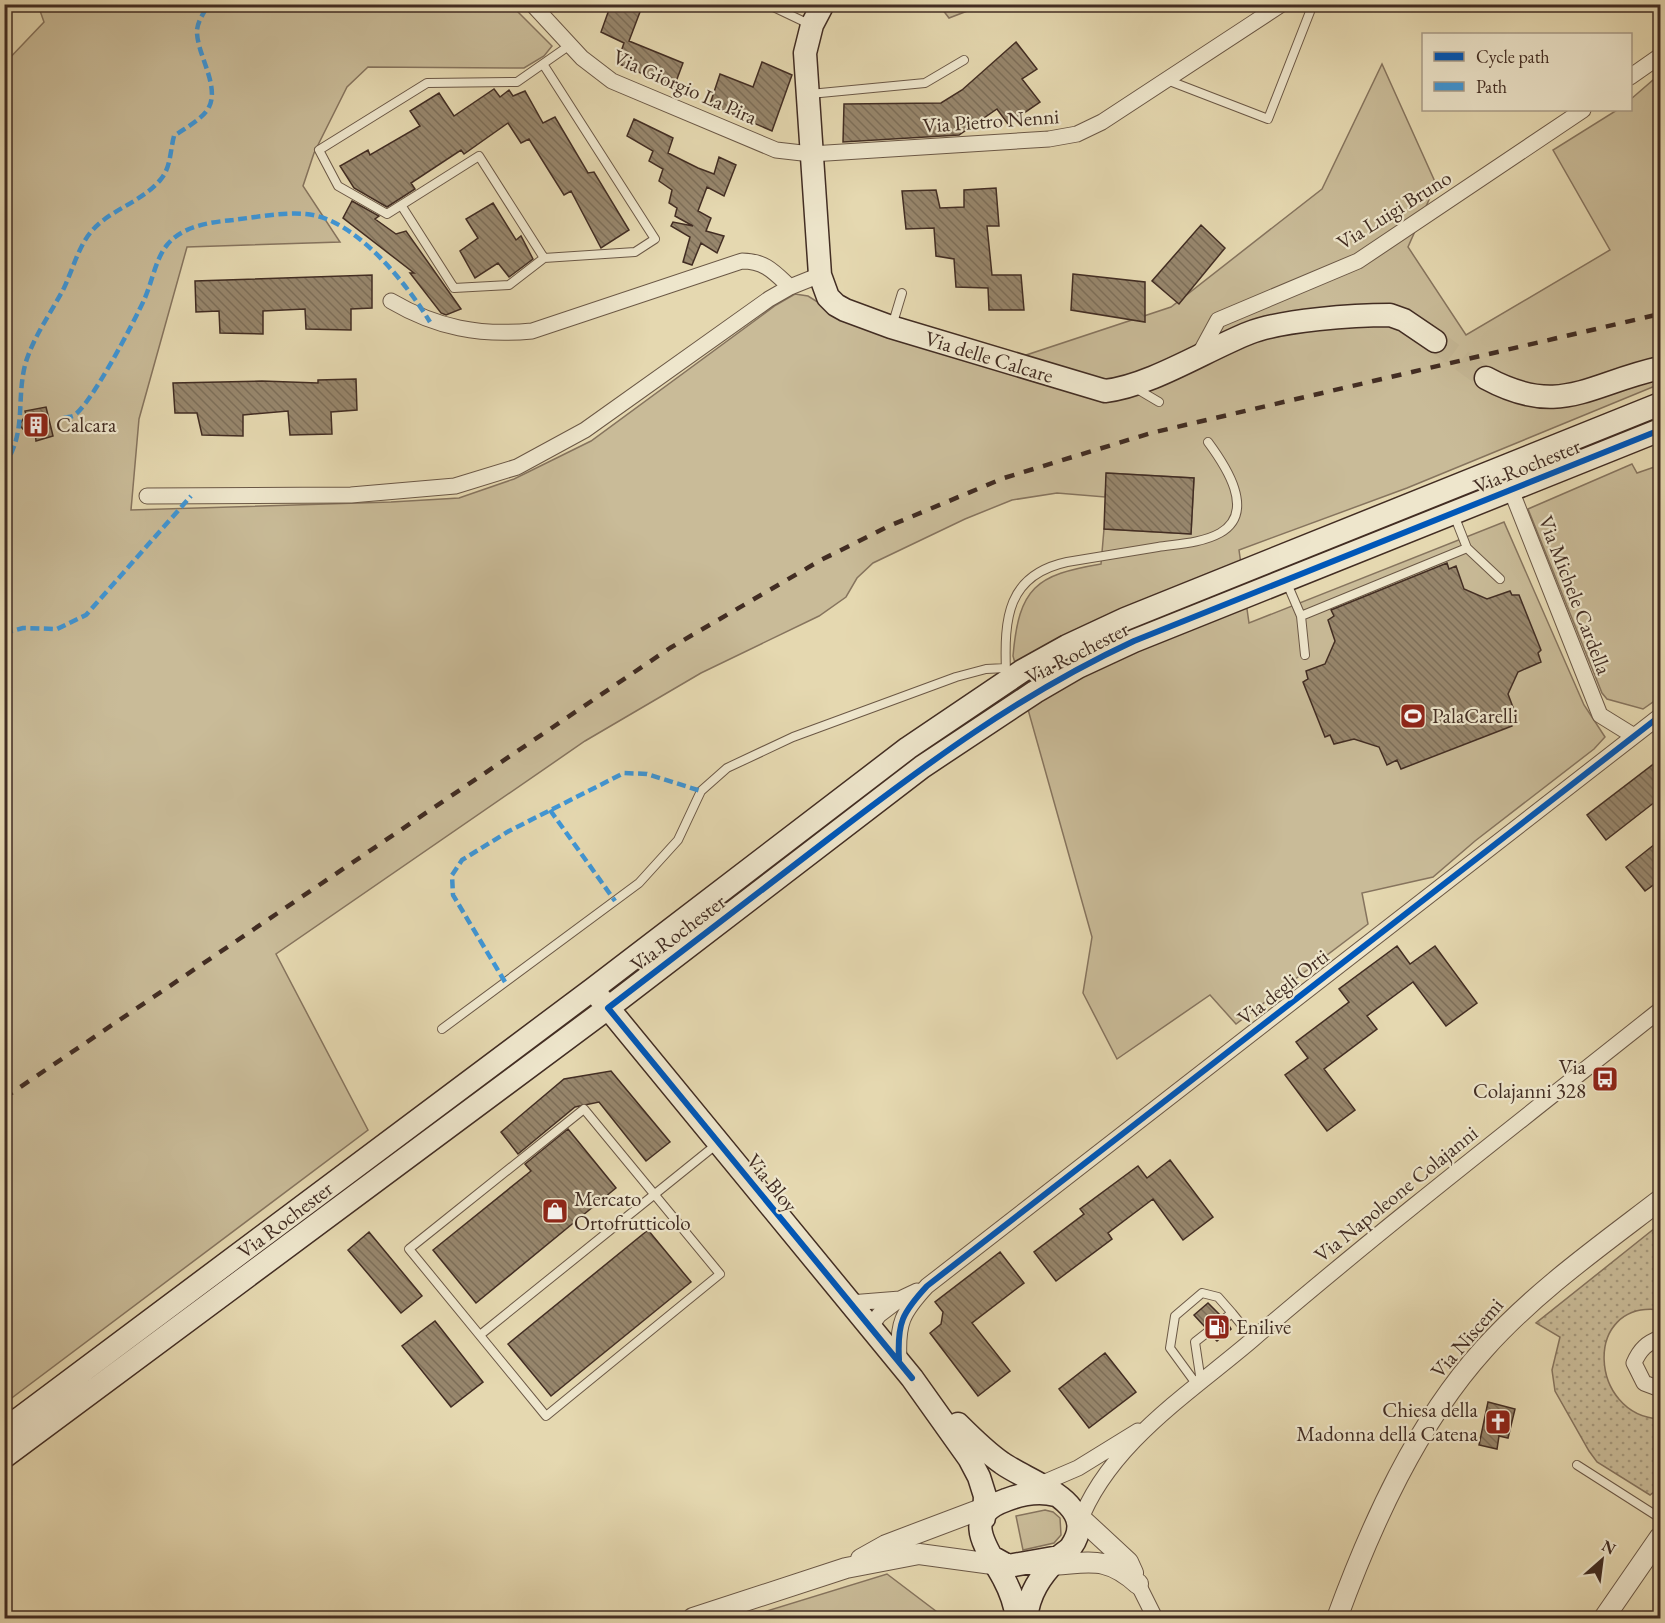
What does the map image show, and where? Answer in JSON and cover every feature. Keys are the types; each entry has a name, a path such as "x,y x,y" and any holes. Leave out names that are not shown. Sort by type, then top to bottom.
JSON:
{"main road":[{"name":"Via delle Calcare","path":"823,4 812,25 805,53 806,95 820,274 824,288 836,305 891,327 1105,391 1131,385 1250,333 1276,325 1378,315 1404,320 1435,341"},
{"path":"1486,378 1510,392 1535,398 1572,396 1660,368"},
{"name":"Via Rochester","path":"4,1430 593,989 1006,675 1125,619 1660,404"},
{"name":"Via Rochester","path":"4,1456 608,1008 922,767 1035,692 1078,667 1134,641 1660,430"},
{"name":"Via Bloy","path":"593,989 906,1369"},
{"path":"906,1369 977,1444 1003,1464 1068,1503 1078,1519 1076,1538 1069,1549 1055,1561 1034,1587 1029,1599 1026,1618"},
{"path":"906,1369 969,1458 985,1496 994,1506"},
{"path":"994,1506 1048,1490"},
{"path":"994,1506 981,1538 1003,1563 1017,1618"},
{"path":"1003,1563 1055,1561"}],"street":[{"name":"Via Giorgio La Pira","path":"532,4 596,71 630,90 776,150 811,154"},
{"name":"Via Pietro Nenni","path":"811,154 1049,139 1077,134 1102,122 1282,4"},
{"path":"1632,76 1660,56"},
{"name":"Via Luigi Bruno","path":"1199,355 1218,320 1358,261 1582,111"},
{"path":"391,301 430,322 475,332 504,334 532,331 742,261 756,261 767,265 790,287"},
{"path":"147,496 351,495 454,486 517,467 585,430 790,287 820,274"},
{"name":"Via Michele Cardella","path":"1511,490 1600,715 1634,736"},
{"name":"Via degli Orti","path":"870,1327 879,1315 903,1304 927,1286 1660,716"},
{"name":"Via Napoleone Colajanni","path":"1161,1416 1343,1262 1660,1010"},
{"name":"Via Niscemi","path":"1337,1618 1377,1518 1458,1379 1485,1348 1531,1304 1660,1200"},
{"path":"850,1303 903,1304 898,1338 906,1369"},
{"path":"1660,1338 1642,1348 1634,1363 1644,1383 1660,1389"},
{"path":"1048,1490 1078,1468 1161,1416"},
{"path":"1155,1618 1128,1562 1078,1519 1091,1494 1115,1463 1161,1416"},
{"path":"1091,1494 1095,1518 1112,1546"},
{"path":"846,1568 886,1545 994,1506"},
{"path":"1604,1618 1660,1537"},
{"path":"693,1618 846,1568 919,1554 1003,1563"},
{"path":"1055,1561 1092,1560 1108,1563 1126,1572 1138,1584"}],"lane":[{"path":"767,4 812,25"},
{"path":"1167,80 1268,119 1313,4"},
{"path":"544,258 478,156 387,214 339,186 319,150 427,82 516,82 570,45"},
{"path":"806,95 925,83 964,60"},
{"path":"401,205 454,288 509,285 544,258 635,252 655,239 543,64"},
{"path":"891,327 902,293"},
{"path":"1131,385 1159,402"},
{"path":"442,1029 639,883 678,840 701,791 727,768 793,737 956,677 986,669 1006,675 1006,624 1010,605 1034,574 1049,566 1195,541 1219,534 1230,526 1237,513 1237,500 1232,481 1208,442"},
{"path":"1454,513 1467,548 1500,579"},
{"path":"1301,616 1467,548"},
{"path":"1286,580 1301,616 1305,655"},
{"path":"584,1109 654,1195 720,1274 546,1416 409,1249 584,1109"},
{"path":"480,1335 718,1143"},
{"path":"1200,1385 1170,1348 1175,1316 1202,1293 1218,1297 1253,1339"},
{"path":"1200,1385 1195,1342 1232,1313"},
{"path":"1577,1466 1660,1518"}],"shaded area":[{"path":"38,5 511,5 552,46 544,56 524,68 368,67 347,87 314,153 303,186 340,242 187,247 139,419 131,510 459,498 514,479 591,441 776,305 795,294 808,296 840,316 990,367 1171,307 1322,189 1382,64 1436,184 1408,247 1466,335 1610,250 1553,150 1615,111 1632,111 1632,98 1660,74 1660,384 1407,488 1239,550 1244,585 1660,416 1660,419 1244,588 1249,623 1504,522 1584,705 1605,737 1594,749 1475,841 1433,877 1362,893 1368,924 1236,1024 1210,995 1117,1059 1083,993 1092,937 1013,656 1016,633 1026,599 1035,588 1061,573 1101,564 1104,529 1191,534 1194,478 1107,473 1105,497 1057,493 1012,500 965,519 873,563 857,578 846,597 819,616 701,673 585,741 276,954 368,1130 5,1403 4,64 44,22"},
{"path":"939,5 983,5 949,18"},
{"path":"1632,464 1637,473 1660,465 1660,697 1643,709 1607,699 1602,693 1528,509"},
{"path":"989,706 991,708 617,984 616,982"},
{"path":"1660,1224 1660,1310 1635,1312 1617,1322 1607,1339 1604,1360 1608,1381 1619,1399 1636,1413 1660,1419 1660,1487 1650,1495 1597,1462 1589,1451 1555,1391 1552,1370 1560,1337 1536,1323"},
{"path":"1045,1510 1053,1512 1060,1518 1061,1535 1054,1543 1023,1550 1016,1516"},
{"path":"887,1574 945,1618 744,1618"}],"building":[{"path":"611,4 643,4 629,41 683,63 674,87 617,63 624,43 601,32"},
{"path":"1016,42 1037,69 1022,79 1040,102 1008,124 997,109 959,135 843,142 844,104 941,103 962,90"},
{"path":"762,62 792,75 772,131 710,104 720,74 753,87"},
{"path":"494,89 500,97 509,90 513,96 525,91 543,123 555,117 588,173 594,172 629,230 601,248 571,191 564,195 529,139 521,143 508,123 464,154 461,150 411,183 415,189 387,207 354,188 340,166 368,150 370,155 420,126 410,111 439,93 454,116"},
{"path":"634,119 673,138 668,153 698,168 714,174 719,157 736,165 724,196 707,187 698,211 711,218 706,231 724,236 717,253 701,243 692,265 683,262 690,237 671,226 673,222 693,226 675,216 677,208 669,203 672,190 659,181 663,169 649,161 653,151 627,136"},
{"path":"996,188 999,226 987,226 992,275 1021,275 1024,310 989,310 988,288 956,287 954,259 936,256 934,228 906,229 902,191 936,190 940,208 964,207 964,190"},
{"path":"352,201 379,216 375,219 396,234 406,231 461,309 446,315 441,313 410,273 414,273 343,218"},
{"path":"493,203 516,240 521,236 533,259 509,277 498,263 475,278 460,251 478,238 466,219"},
{"path":"1201,225 1225,248 1179,304 1152,281"},
{"path":"1073,274 1145,282 1145,322 1071,310"},
{"path":"372,275 372,308 351,309 351,330 306,329 305,309 263,311 263,334 220,333 219,311 196,312 195,281"},
{"path":"356,379 357,410 331,412 332,434 290,435 288,411 243,415 243,436 202,435 197,413 175,413 173,383 262,381 318,383 318,380"},
{"name":"Calcara","path":"46,407 53,436 36,441 35,432 25,431 19,425 26,415 25,411"},
{"path":"1106,473 1194,478 1191,534 1104,529"},
{"path":"1447,563 1449,569 1456,566 1464,589 1487,599 1510,591 1512,595 1519,595 1541,650 1538,653 1541,662 1518,672 1508,694 1517,718 1511,721 1512,726 1401,769 1397,760 1387,765 1379,747 1354,739 1334,744 1330,735 1325,737 1303,682 1308,679 1306,671 1325,664 1335,641 1328,620 1334,616 1331,610"},
{"path":"1660,759 1660,798 1606,840 1587,815"},
{"path":"1660,840 1660,880 1645,891 1626,867"},
{"path":"1397,946 1410,964 1435,946 1477,1003 1446,1026 1413,982 1367,1016 1377,1029 1324,1069 1355,1110 1327,1131 1285,1075 1308,1058 1296,1042 1349,1002 1339,989"},
{"path":"611,1071 670,1142 646,1161 599,1102 575,1107 518,1154 501,1132 564,1079"},
{"path":"568,1129 616,1188 476,1303 433,1250 531,1171 525,1164"},
{"path":"1170,1160 1213,1217 1183,1240 1153,1199 1108,1233 1112,1239 1056,1281 1034,1252 1084,1214 1080,1209 1138,1166 1147,1178"},
{"path":"648,1230 691,1282 551,1396 508,1344"},
{"path":"369,1232 422,1296 401,1313 348,1250"},
{"path":"1000,1252 1024,1283 972,1323 1010,1371 978,1396 930,1333 941,1324 943,1312 935,1302"},
{"path":"1208,1303 1220,1315 1205,1327 1194,1315"},
{"path":"435,1321 483,1382 451,1407 402,1346"},
{"path":"1228,1324 1231,1329 1217,1341 1212,1336"},
{"path":"1105,1353 1136,1392 1089,1428 1059,1389"},
{"name":"Chiesa della Madonna della Catena","path":"1488,1402 1515,1409 1508,1438 1499,1436 1497,1449 1479,1445"}],"tunnel":[{"path":"1435,341 1486,378"}],"railway":[{"path":"4,1098 670,648 821,560 889,526 1004,478 1151,433 1660,314"}],"marked path":[{"path":"4,466 16,441 22,379 28,355 64,288 84,242 101,222 142,196 161,179 168,164 174,136 198,119 209,107 212,89 197,30 209,4"},
{"path":"1660,168 1657,178 1660,189"},
{"path":"64,418 73,416 81,409 101,381 139,310 159,258 167,245 181,233 197,226 279,214 306,214 324,218 343,227 378,255 408,290 430,322"},
{"path":"4,633 23,628 57,629 86,615 191,496"},
{"path":"505,982 453,895 452,875 462,860 509,831 624,773 647,774 701,791"},
{"path":"550,810 615,901"}],"cycle path":[{"path":"912,1378 608,1008 901,784 1013,707 1092,662 1134,641 1660,430"},
{"path":"899,1360 899,1337 903,1319 927,1286 1660,716"}],"place":[{"name":"Calcara","path":"36,425"},
{"name":"PalaCarelli","path":"1413,716"},
{"name":"Via Colajanni 328","path":"1605,1079"},
{"name":"Mercato Ortofrutticolo","path":"555,1211"},
{"name":"Enilive","path":"1217,1327"},
{"name":"Chiesa della Madonna della Catena","path":"1498,1422"}]}
